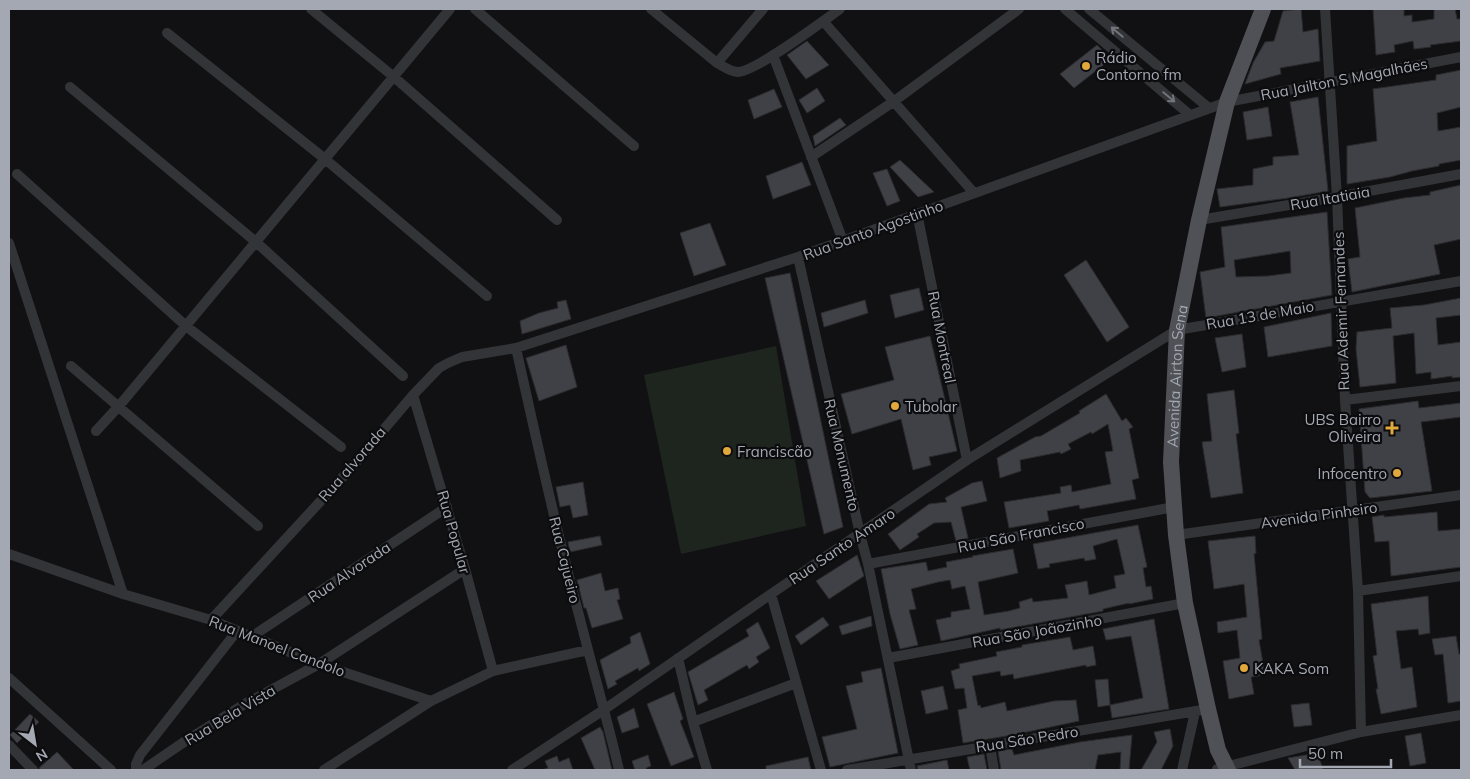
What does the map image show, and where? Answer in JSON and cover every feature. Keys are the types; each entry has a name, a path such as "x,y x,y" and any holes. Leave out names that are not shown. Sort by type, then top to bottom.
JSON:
{"main road":[{"name":"Avenida Airton Sena","path":"1222,769 1218,750 1202,711 1176,535 1171,462 1177,330 1199,220 1227,102 1263,9"}],"street":[{"path":"311,9 394,77 557,220"},
{"path":"96,431 119,406 450,9"},
{"path":"475,9 634,146"},
{"path":"651,9 717,63 738,72 748,70 773,55 840,9"},
{"path":"717,63 763,9"},
{"path":"811,157 893,102 1019,9"},
{"path":"1065,9 1190,115"},
{"path":"1090,9 1209,108"},
{"name":"Rua Ademir Fernandes","path":"1325,9 1337,197 1345,400 1358,591 1361,732"},
{"path":"823,21 974,193"},
{"path":"167,33 325,159 487,296"},
{"path":"773,55 843,241"},
{"name":"Rua Jailton S Magalhães","path":"1227,102 1461,57"},
{"path":"70,86 256,242 403,376"},
{"name":"Rua Santo Agostinho","path":"516,348 798,258 917,213 1227,102"},
{"path":"17,174 186,326 341,447"},
{"name":"Rua Itatiaia","path":"1199,220 1461,174"},
{"name":"Rua Montreal","path":"917,213 967,460"},
{"path":"9,243 123,594"},
{"name":"Rua Monumento","path":"798,258 868,564 911,770"},
{"name":"Rua 13 de Maio","path":"1177,330 1340,300 1461,281"},
{"name":"Rua Santo Amaro","path":"512,770 605,709 967,460 1177,330"},
{"name":"Rua alvorada","path":"211,620 352,467 413,395 439,368 462,357 516,348"},
{"name":"Rua Cajueiro","path":"516,348 556,524 605,709 619,770"},
{"path":"71,366 258,526"},
{"path":"1345,400 1461,386"},
{"name":"Rua Popular","path":"413,395 493,670"},
{"name":"Avenida Pinheiro","path":"1176,535 1461,495"},
{"name":"Rua Alvorada","path":"251,637 447,507"},
{"name":"Rua São Francisco","path":"868,564 1174,507"},
{"name":"Rua Manoel Candolo","path":"9,554 123,594 211,620 319,664 430,701"},
{"name":"Rua Bela Vista","path":"143,770 235,711 319,664 465,569"},
{"path":"1358,591 1461,576"},
{"path":"771,594 821,770"},
{"name":"Rua São Joãozinho","path":"888,658 1185,603"},
{"path":"136,770 140,755 237,631"},
{"path":"324,770 430,701 493,670 588,650"},
{"path":"678,658 693,722 707,770"},
{"path":"9,678 111,770"},
{"path":"693,722 796,683"},
{"name":"Rua São Pedro","path":"846,770 1202,711"},
{"name":"Avenida Airton Sena","path":"1182,770 1202,711"},
{"path":"1222,769 1361,732 1461,715"},
{"path":"9,746 33,770"},
{"path":"990,746 994,770"}],"shaded area":[{"name":"Franciscão","path":"776,346 806,526 681,554 644,375"}],"building":[{"path":"1301,9 1303,32 1318,29 1320,61 1280,68 1281,74 1245,84 1253,63 1265,42 1274,41 1283,11"},
{"path":"1373,9 1404,9 1404,16 1412,15 1412,22 1434,19 1434,9 1455,9 1457,19 1461,19 1461,41 1414,49 1413,41 1394,45 1395,52 1376,55"},
{"path":"807,41 829,65 806,79 787,55"},
{"name":"Rádio Contorno fm","path":"1097,45 1111,59 1074,88 1060,74"},
{"path":"1461,70 1461,107 1437,113 1438,131 1461,127 1461,160 1390,177 1347,184 1347,146 1377,141 1373,89 1436,80 1436,75"},
{"path":"817,88 825,101 807,113 799,100"},
{"path":"774,89 782,107 754,119 748,100"},
{"path":"1318,97 1328,191 1220,207 1217,189 1253,185 1253,169 1273,165 1273,157 1299,155 1290,102"},
{"path":"1268,107 1272,136 1247,140 1243,112"},
{"path":"840,118 846,125 815,146 813,136"},
{"path":"900,160 934,192 918,197 890,167"},
{"path":"802,162 811,185 773,199 766,176"},
{"path":"887,169 900,201 887,206 873,173"},
{"path":"1461,185 1461,239 1434,245 1440,274 1352,292 1348,259 1360,257 1355,208 1430,195 1430,192"},
{"path":"1327,212 1332,295 1206,318 1200,272 1225,267 1221,227","holes":["1290,251 1291,273 1236,277 1234,260"]},
{"path":"710,223 726,265 694,276 680,233"},
{"path":"1086,260 1129,327 1107,342 1064,275"},
{"path":"790,273 843,527 824,534 765,278"},
{"path":"919,288 924,310 895,318 890,295"},
{"path":"1461,298 1461,315 1436,318 1438,345 1461,342 1461,377 1452,378 1452,376 1431,379 1431,372 1416,374 1414,333 1393,336 1396,383 1360,387 1356,349 1357,332 1392,328 1390,308 1424,305"},
{"path":"566,300 571,319 522,334 520,321 558,308 557,302"},
{"path":"865,300 868,313 824,327 821,313"},
{"path":"1331,313 1332,346 1268,357 1264,327"},
{"path":"1242,334 1246,367 1222,372 1215,338"},
{"name":"Tubolar","path":"930,336 957,451 929,457 931,465 913,470 901,419 852,434 841,394 894,380 885,347"},
{"path":"566,345 577,387 539,401 526,358"},
{"path":"1234,390 1239,433 1236,434 1243,493 1211,498 1202,442 1212,441 1207,394"},
{"path":"1106,394 1122,421 1126,418 1133,427 1129,429 1139,478 1132,480 1136,499 1080,509 1079,505 1047,511 1049,521 1009,528 1004,502 1061,493 1060,487 1071,485 1072,492 1111,484 1105,452 1113,451 1108,424 1092,434 1091,432 1068,444 1071,449 1061,454 1060,452 1020,460 1021,471 1000,478 997,458 1035,437 1041,436 1080,413 1079,411"},
{"path":"1418,401 1419,408 1461,403 1461,417 1421,422 1432,491 1370,498 1365,492 1359,409"},
{"path":"982,481 987,501 961,507 968,538 956,541 951,522 934,523 917,534 919,537 900,550 888,534 929,504 947,502 945,498 972,483"},
{"path":"583,482 588,515 573,518 570,505 560,507 556,487"},
{"path":"1437,512 1438,531 1461,529 1461,567 1391,576 1389,541 1375,542 1372,517"},
{"path":"1138,525 1147,567 1143,568 1146,587 1151,586 1153,599 1103,609 1103,611 1000,630 1000,628 941,641 936,620 951,617 951,612 970,609 965,586 952,589 950,580 938,582 911,589 916,609 909,610 918,645 900,649 890,614 881,569 926,562 928,571 947,567 946,562 1013,549 1018,573 978,582 984,615 1009,611 1020,608 1019,602 1032,598 1033,602 1068,598 1065,585 1087,581 1089,595 1116,588 1114,576 1125,574 1117,539 1093,546 1096,559 1085,561 1084,558 1049,564 1050,567 1038,569 1033,544"},
{"path":"600,536 602,545 570,552 568,542"},
{"path":"1255,536 1256,553 1254,554 1262,639 1259,640 1265,675 1251,677 1254,694 1229,699 1223,661 1240,658 1237,630 1218,633 1217,622 1247,617 1244,584 1214,589 1208,541"},
{"path":"857,555 864,576 829,599 816,581"},
{"path":"601,573 605,591 618,588 620,599 617,600 623,619 592,628 586,608 584,608 577,580"},
{"path":"1428,596 1430,633 1419,635 1418,629 1396,631 1401,669 1412,667 1417,707 1381,714 1376,689 1378,689 1373,656 1377,655 1371,604"},
{"path":"871,616 872,626 842,635 839,626"},
{"path":"823,617 829,625 801,645 795,636"},
{"path":"1154,619 1169,709 1112,718 1110,705 1143,698 1131,636 1106,640 1103,629"},
{"path":"758,622 770,648 756,657 759,662 749,669 747,665 704,690 708,700 698,705 688,672 749,636 746,630"},
{"path":"640,632 650,664 639,671 638,668 615,681 617,684 608,689 600,660 631,643 630,637"},
{"path":"1456,636 1459,654 1461,654 1461,701 1448,703 1443,654 1435,655 1432,639"},
{"path":"1070,637 1073,650 1093,646 1096,665 1086,667 1086,665 1014,679 1013,674 1001,676 1000,671 972,676 978,706 980,705 981,708 1005,702 1007,711 1054,701 1076,700 1079,721 963,743 958,710 967,708 964,688 955,689 951,671 960,668 959,664 997,656 996,652 1022,647 1022,645"},
{"path":"881,668 898,753 830,767 822,737 857,729 846,686 863,682 861,672"},
{"path":"1108,679 1110,705 1098,707 1095,680"},
{"path":"943,686 948,709 926,714 921,691"},
{"path":"674,692 683,719 680,721 694,757 671,766 647,704"},
{"path":"1309,703 1312,725 1294,727 1291,705"},
{"path":"634,708 639,727 622,733 617,717"},
{"path":"30,714 39,722 17,743 10,735"},
{"path":"600,727 603,732 612,770 595,770 581,738"},
{"path":"1170,729 1173,746 1161,770 1141,770 1157,742 1154,732"},
{"path":"1421,733 1426,763 1410,766 1405,736"},
{"path":"1132,735 1129,770 1120,770 1121,752 1098,755 1095,770 1001,770 998,751 1012,749 1014,755 1080,742"},
{"path":"57,752 74,770 40,770 39,768"},
{"path":"1318,753 1323,770 1295,770 1288,758"},
{"path":"984,754 987,770 970,770 967,757"},
{"path":"648,755 651,766 646,768 647,770 635,770 632,761"},
{"path":"557,756 559,762 569,758 573,770 542,770 548,768 545,761"},
{"path":"808,757 811,770 766,770 766,766"},
{"path":"947,760 949,770 918,770 917,766"}],"place":[{"name":"Rádio Contorno fm","path":"1086,66"},
{"name":"Tubolar","path":"895,406"},
{"name":"UBS Bairro Oliveira","path":"1392,428"},
{"name":"Franciscão","path":"727,451"},
{"name":"Infocentro","path":"1397,473"},
{"name":"KAKA Som","path":"1244,668"}]}
